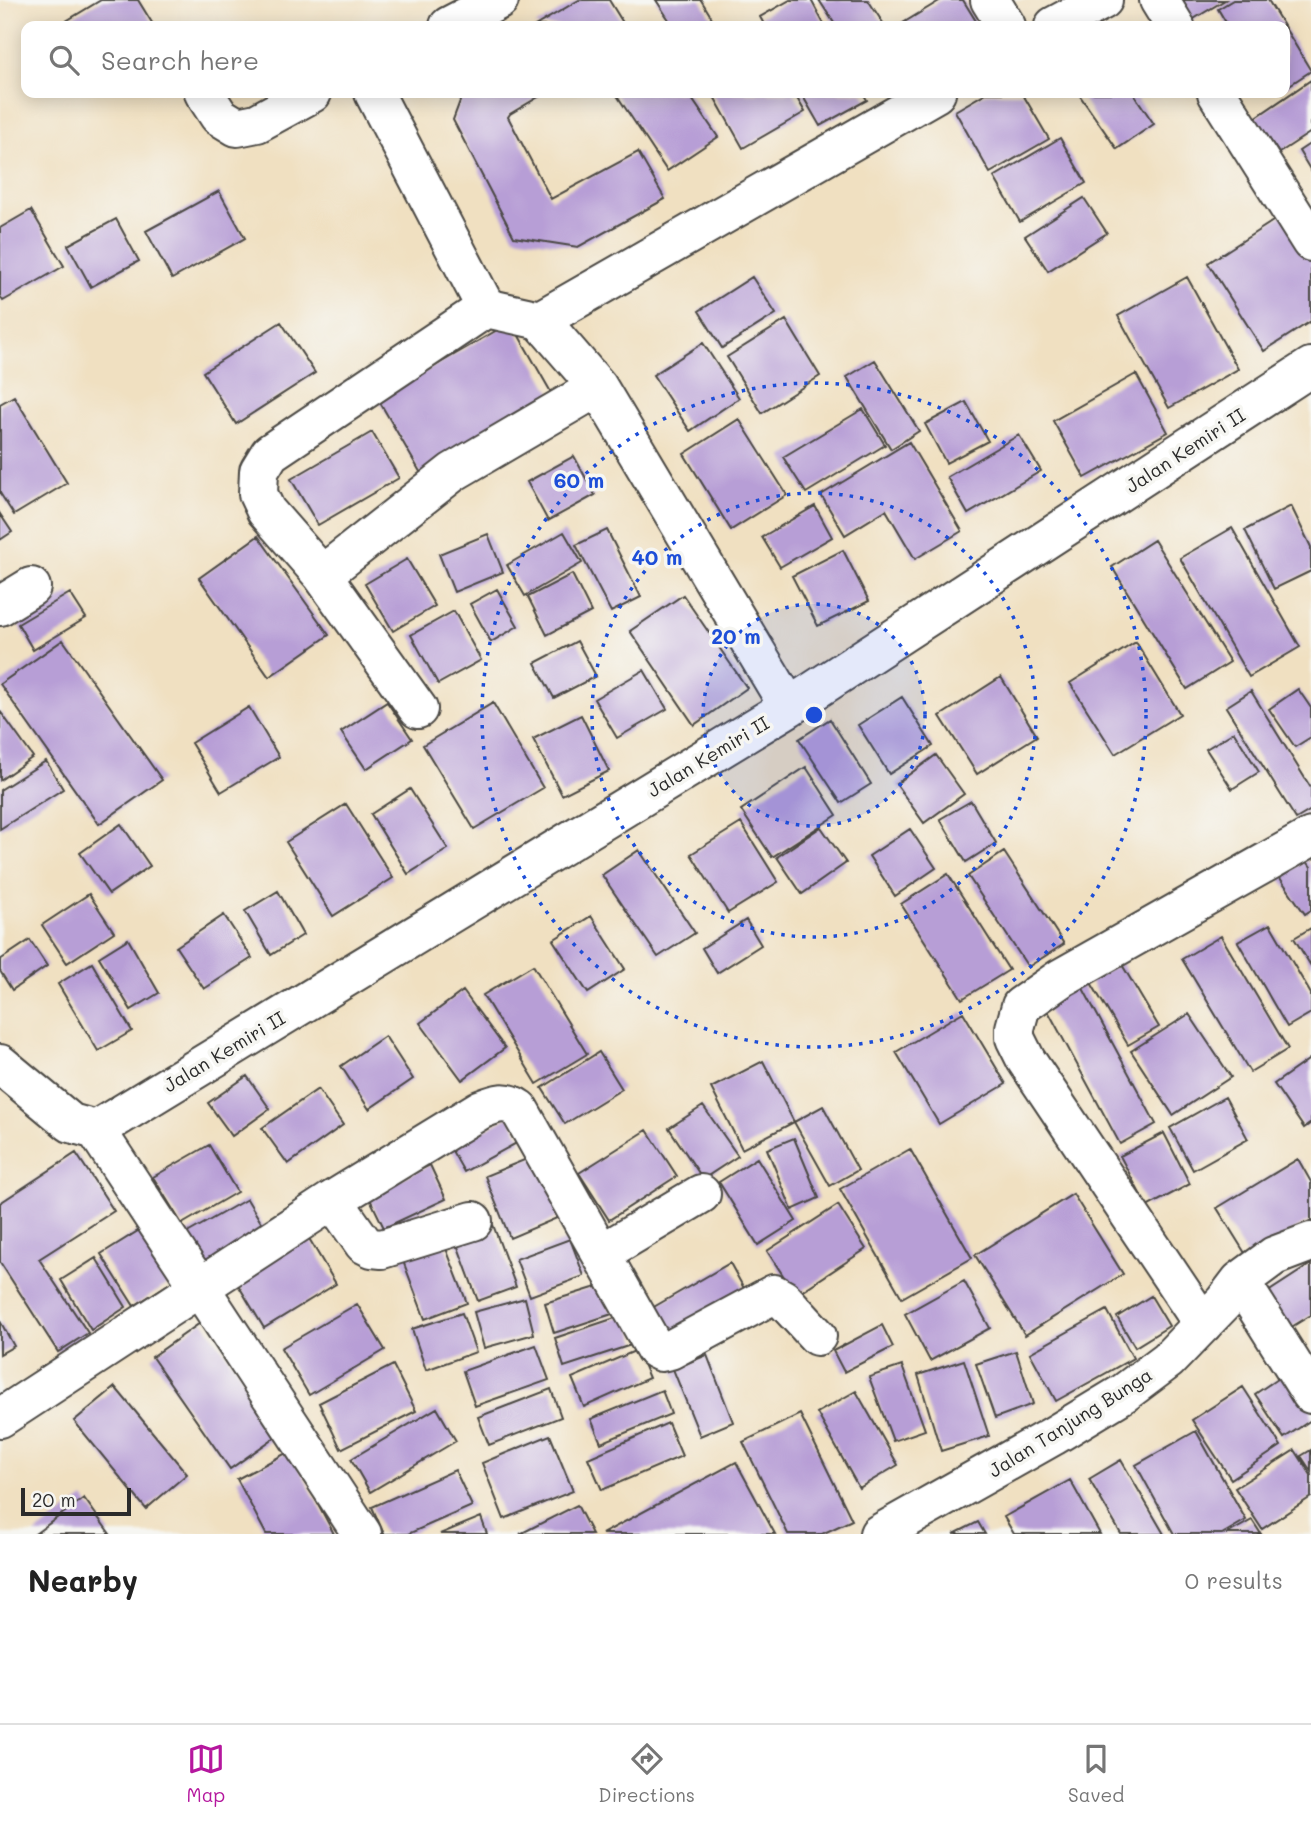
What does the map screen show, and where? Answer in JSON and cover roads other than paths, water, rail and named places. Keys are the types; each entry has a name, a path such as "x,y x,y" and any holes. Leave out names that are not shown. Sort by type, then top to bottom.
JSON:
{"street":[{"path":"459,21 499,0"},
{"path":"990,0 1003,21"},
{"path":"1063,21 1103,0"},
{"path":"1159,0 1172,21"},
{"path":"207,98 219,117 237,127 257,123 303,98"},
{"path":"377,98 485,308"},
{"path":"540,320 927,98"},
{"path":"1220,98 1311,242"},
{"path":"418,709 322,575 266,511 258,494 259,471 270,453 485,308 540,320 598,387 789,707"},
{"name":"Jalan Kemiri II","path":"96,1130 789,707 1311,367"},
{"path":"322,575 453,472 598,387"},
{"path":"1203,1324 1026,1060 1015,1038 1015,1028 1021,1006 1061,978 1311,837"},
{"path":"0,1064 71,1123 96,1130 362,1534"},
{"path":"0,1418 332,1200 480,1110 500,1102 512,1104 519,1109 655,1349 661,1352 670,1350 774,1294 783,1299 817,1336"},
{"path":"602,1254 701,1194"},
{"path":"332,1200 364,1244 372,1248 382,1249 472,1221"},
{"name":"Jalan Tanjung Bunga","path":"879,1534 1124,1393 1168,1360 1224,1302 1240,1281 1274,1256 1311,1242"},
{"path":"1240,1281 1311,1394"}]}
